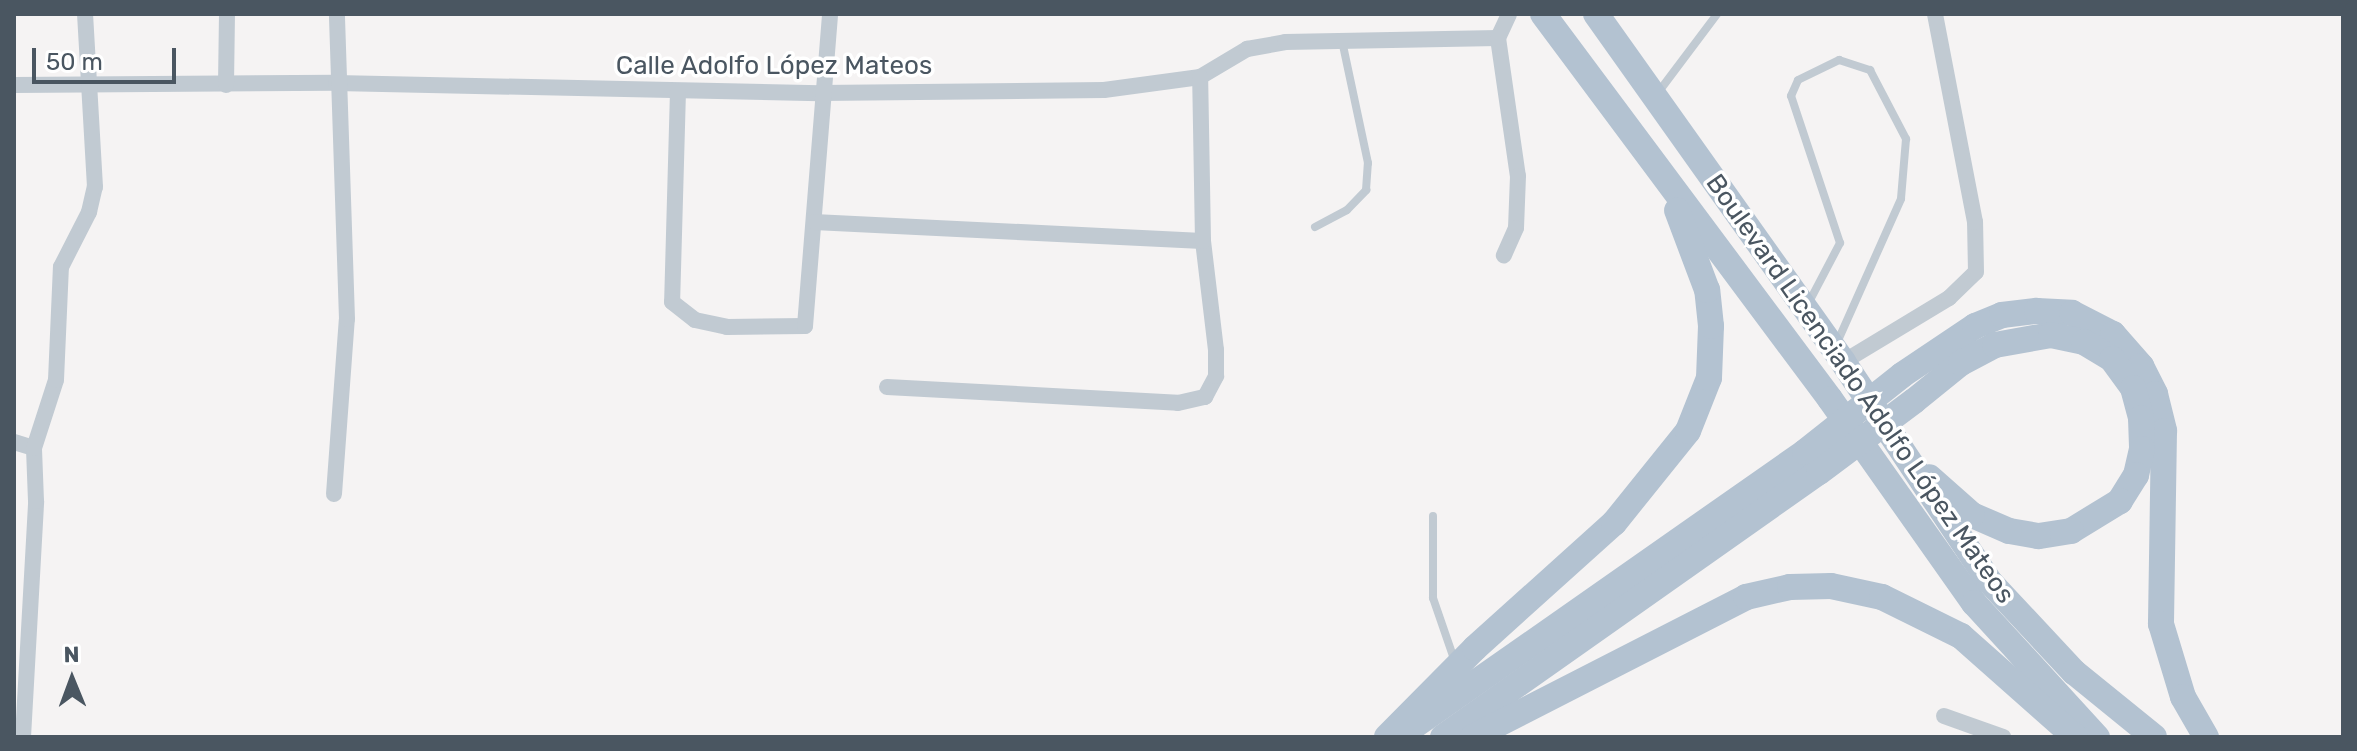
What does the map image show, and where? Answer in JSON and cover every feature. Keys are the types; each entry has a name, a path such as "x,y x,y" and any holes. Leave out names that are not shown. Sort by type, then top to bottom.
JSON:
{"main road":[{"name":"Boulevard Licenciado Adolfo López Mateos","path":"1543,14 1974,603 2097,737"},
{"name":"Boulevard Licenciado Adolfo López Mateos","path":"1596,14 1838,356 1896,447 1989,581 2074,672 2154,737"},
{"path":"1387,737 1456,667 1614,523 1688,431 1709,378 1711,326 1707,290 1662,173"},
{"path":"1443,737 1812,462 1902,375 1975,326 2002,315 2037,311 2072,313 2113,334 2141,366 2155,394 2164,431 2161,624 2183,697 2206,737"},
{"path":"1396,737 1812,462 1914,401 1961,363 1995,345 2051,335 2084,342 2112,359 2133,388 2142,449 2136,475 2120,501 2096,520 2071,531 2038,536 2009,531 1972,515 1896,447"},
{"path":"1473,737 1746,597 1790,587 1831,586 1882,597 1961,636 2075,737"}],"street":[{"path":"23,737 36,501 34,448 56,380 61,267 89,212 95,187 92,88 85,14"},
{"path":"226,85 227,14"},
{"path":"334,494 347,319 346,243 336,83 337,14"},
{"path":"678,91 672,302 695,320 727,327 805,326 820,93 830,14"},
{"path":"1504,255 1518,213 1518,176 1498,38 1509,14"},
{"path":"1838,356 1949,298 1976,272 1975,222 1935,14"},
{"name":"Calle Adolfo López Mateos","path":"14,85 92,88 336,83 820,93 1104,90 1200,77 1247,49 1285,42 1498,38"},
{"path":"887,387 1196,402 1212,389 1216,376 1203,241 1200,77"},
{"path":"814,222 1203,241"},
{"path":"14,442 34,448"},
{"path":"1944,716 2003,737"}],"lane":[{"path":"1655,98 1717,14"},
{"path":"1315,227 1347,210 1366,190 1368,163 1342,41"},
{"path":"1805,309 1840,243 1791,96 1798,80 1839,60 1870,70 1906,139 1901,199 1838,356"},
{"path":"1433,516 1433,598 1456,667"}]}
